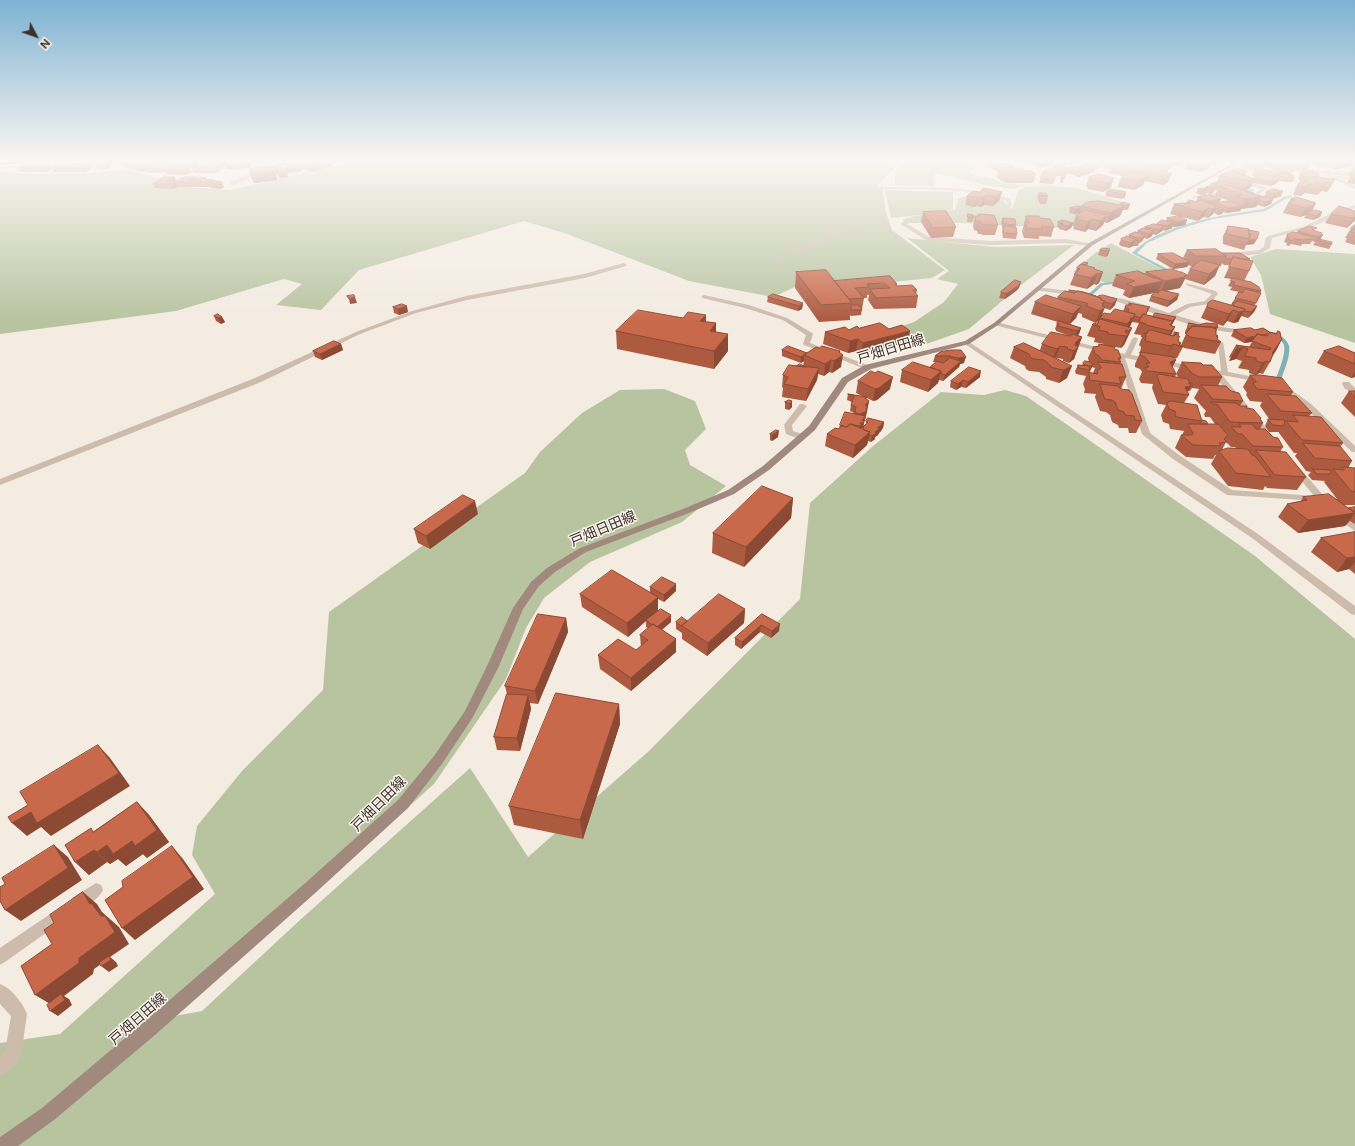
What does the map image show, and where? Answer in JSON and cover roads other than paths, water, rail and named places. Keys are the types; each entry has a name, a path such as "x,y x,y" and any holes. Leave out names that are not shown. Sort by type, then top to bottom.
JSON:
{"main road":[{"name":"戸畑日田線","path":"3,1146 48,1114 149,1029 308,890 403,804 438,760 469,714 493,666 518,608 535,584 551,570 583,550 686,511 730,492 766,468 812,428 845,380 868,367 907,356 967,344 996,324 1091,244 1142,215"}],"street":[{"path":"776,258 865,222 884,218 884,215"},
{"path":"941,215 911,219 903,224 928,239 991,243 1065,242 1091,244"},
{"path":"1227,255 1260,252 1267,248 1270,237 1307,227 1331,215"},
{"path":"0,482 258,380 358,333 414,312 466,298 585,276 624,265"},
{"path":"1170,315 1189,305 1207,303 1215,294 1214,292 1188,284"},
{"path":"1037,288 1081,295"},
{"path":"1095,296 1120,300 1215,329 1258,333"},
{"path":"704,297 747,306 785,319 810,334 806,344 868,367"},
{"path":"996,324 1124,355 1271,383 1287,390 1307,405 1355,450"},
{"path":"1124,355 1135,339"},
{"path":"1221,343 1225,374"},
{"path":"967,344 1255,536 1355,611"},
{"path":"1124,355 1146,434 1176,457 1230,494 1322,499"},
{"path":"1215,372 1276,445"},
{"path":"1346,384 1355,391"},
{"path":"802,437 789,432 788,424 803,406"},
{"path":"1291,463 1322,499 1355,528"},
{"path":"0,956 96,890"},
{"path":"0,992 19,1014 13,1056 0,1067"}],"waterway":[{"path":"1171,274 1172,273 1134,253 1146,242 1178,228 1213,218 1229,215"},
{"path":"1088,296 1102,284 1122,282"},
{"path":"1274,333 1284,341 1287,347 1278,381"}]}
